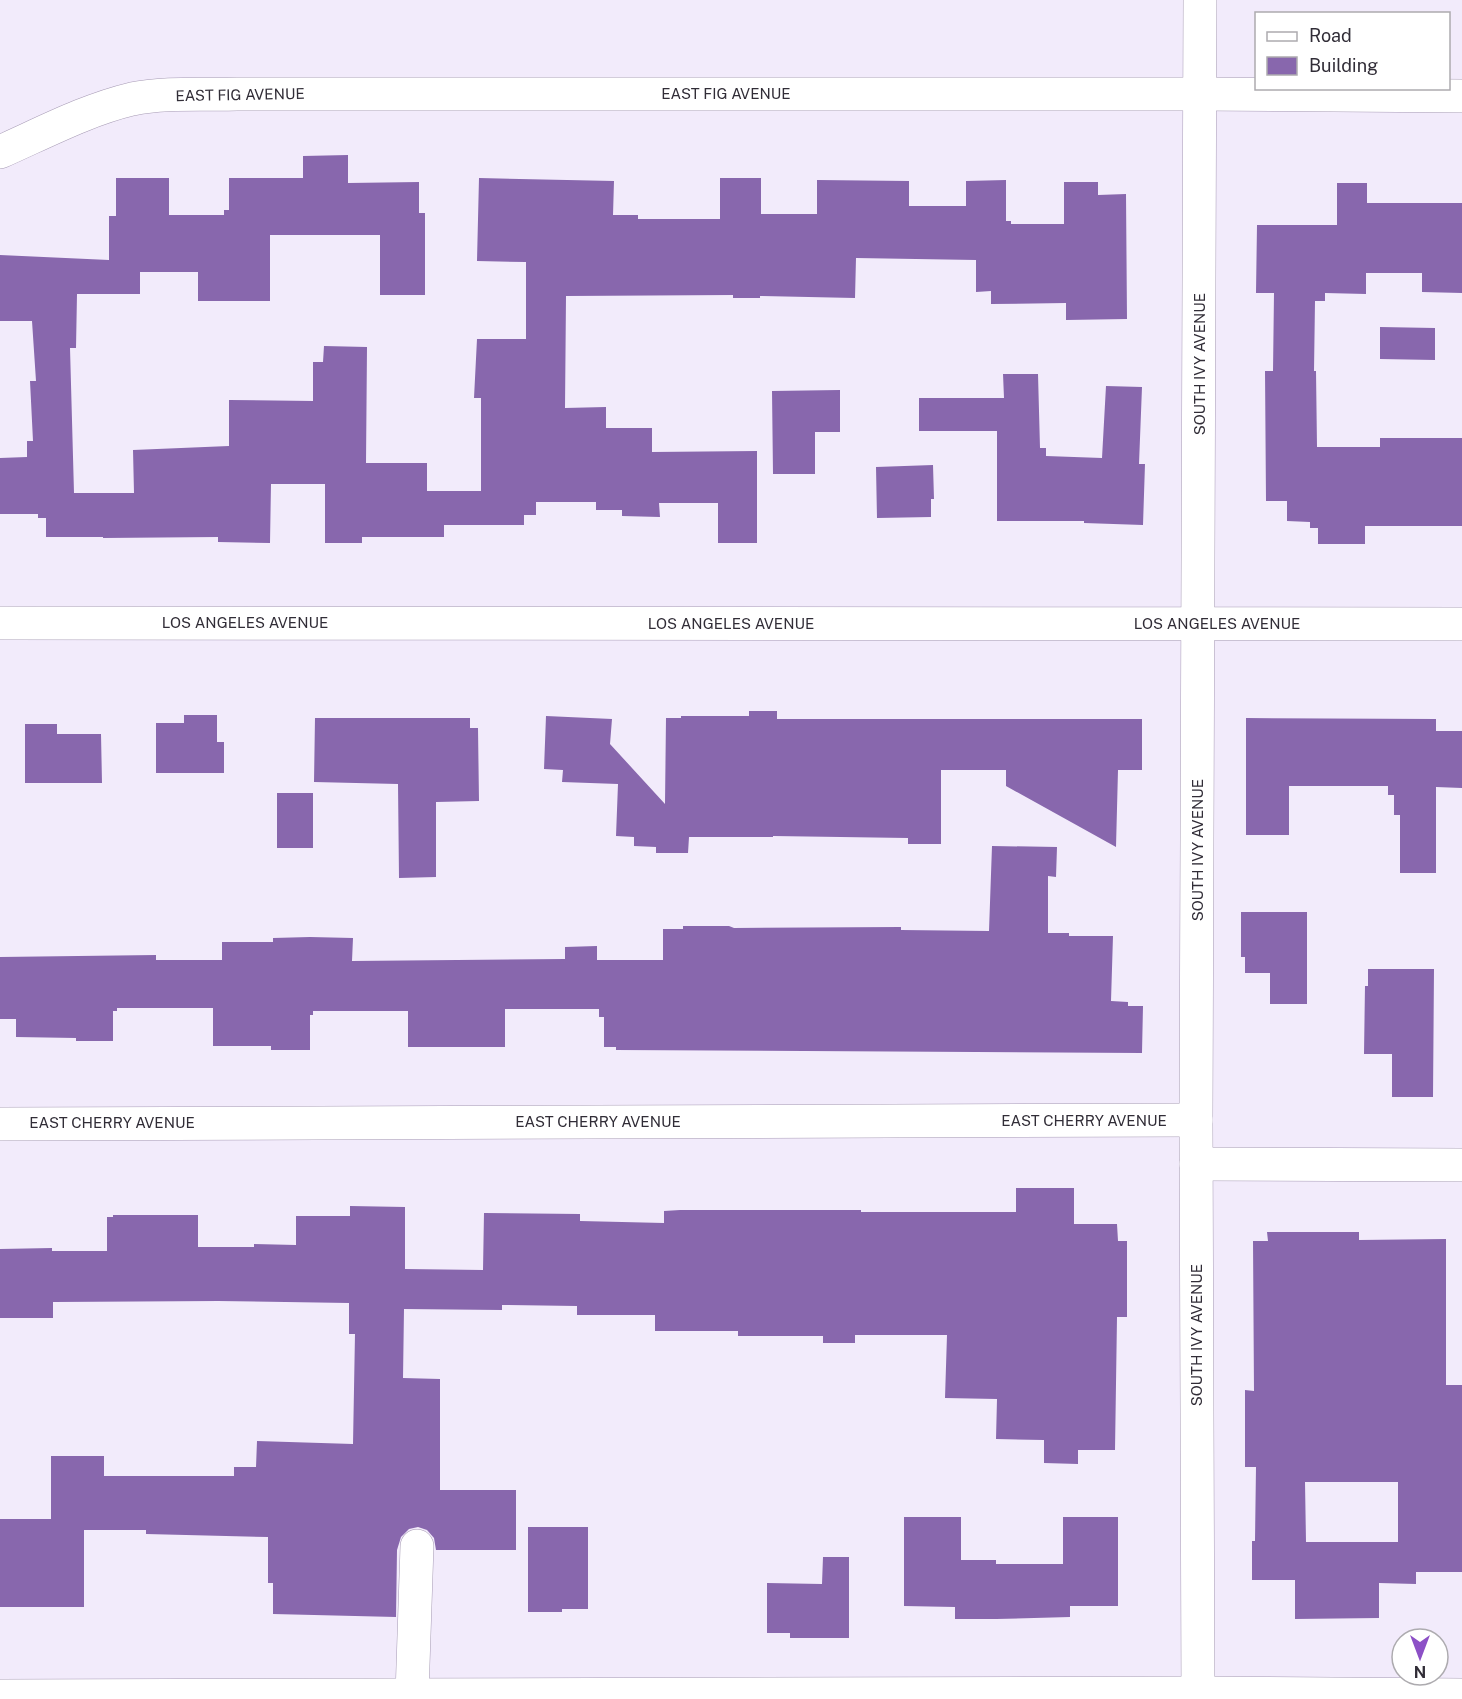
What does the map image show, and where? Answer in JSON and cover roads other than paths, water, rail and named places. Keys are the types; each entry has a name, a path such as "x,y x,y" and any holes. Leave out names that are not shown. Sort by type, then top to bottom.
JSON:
{"street":[{"name":"SOUTH IVY AVENUE","path":"1198,1696 1196,1120 1200,0"},
{"name":"EAST FIG AVENUE","path":"0,152 95,111 133,99 172,95 1462,96"},
{"name":"LOS ANGELES AVENUE","path":"0,623 1462,624"},
{"name":"EAST CHERRY AVENUE","path":"0,1124 1196,1120"},
{"path":"1196,1164 1462,1165"},
{"path":"412,1695 417,1546"},
{"path":"0,1696 1462,1695"}]}
